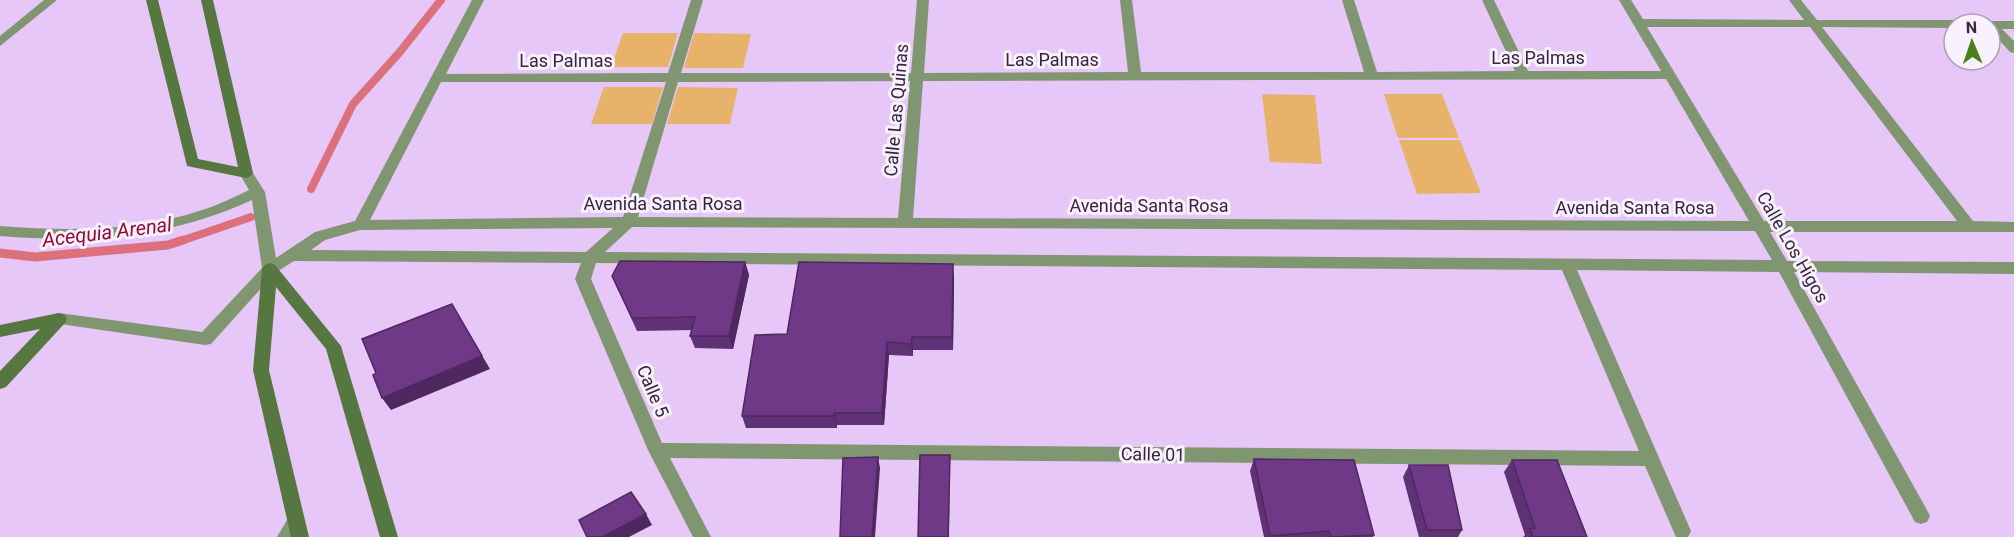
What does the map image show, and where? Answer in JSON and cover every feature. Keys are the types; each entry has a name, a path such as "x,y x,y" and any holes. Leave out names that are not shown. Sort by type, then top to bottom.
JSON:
{"street":[{"path":"0,42 51,0"},
{"path":"152,0 192,163 246,173"},
{"path":"207,0 246,173 259,199 270,269 261,370 298,529 286,537"},
{"path":"360,225 435,78 478,0"},
{"path":"590,257 629,222 697,0"},
{"name":"Calle Las Quinas","path":"905,224 923,0"},
{"path":"1126,0 1135,76"},
{"path":"1348,0 1372,76"},
{"path":"1488,0 1523,75"},
{"name":"Calle Los Higos","path":"1625,0 1760,227 1921,516"},
{"path":"1795,0 1970,228"},
{"path":"1638,23 1942,24"},
{"path":"2002,36 2014,49"},
{"name":"Las Palmas","path":"435,78 1669,75"},
{"path":"0,231 55,236 130,231 205,215 259,199"},
{"name":"Avenida Santa Rosa","path":"60,319 205,339 270,269 320,236 360,225 629,222 2014,228"},
{"path":"291,255 2014,268"},
{"name":"Calle 5","path":"590,257 583,279 657,450 702,537"},
{"path":"1568,265 1649,459 1682,531"},
{"path":"270,269 333,345 389,537"},
{"path":"0,331 60,319"},
{"path":"0,382 60,319"},
{"name":"Calle 01","path":"657,450 1649,459"}],"shaded area":[{"path":"623,33 678,33 668,67 611,67"},
{"path":"694,33 751,34 743,68 684,68"},
{"path":"604,87 663,87 652,124 591,124"},
{"path":"678,87 738,88 730,124 667,124"},
{"path":"1262,94 1315,95 1322,164 1270,162"},
{"path":"1384,94 1442,94 1459,138 1398,138"},
{"path":"1399,140 1460,140 1481,193 1417,194"}],"building":[{"path":"620,261 745,262 729,336 690,336 695,317 632,318 612,276"},
{"path":"799,262 953,264 952,337 912,337 911,344 887,342 882,413 834,413 834,416 742,416 755,335 787,334"},
{"path":"452,304 482,356 382,398 373,375 376,373 362,339"},
{"path":"920,455 950,455 948,537 918,537"},
{"path":"878,457 872,537 840,537 843,458"},
{"path":"1254,459 1354,460 1374,535 1331,537 1329,531 1270,536"},
{"path":"1512,460 1557,460 1587,537 1533,537 1530,529 1535,528"},
{"path":"1409,465 1448,465 1462,530 1427,530"},
{"path":"631,492 646,514 602,537 587,537 579,520"}],"waterway":[{"name":"Acequia Arenal","path":"311,189 353,104 399,53 441,0"},
{"name":"Acequia Arenal","path":"178,242 251,217"},
{"name":"Acequia Arenal","path":"0,253 35,257 168,245 183,240"}]}
